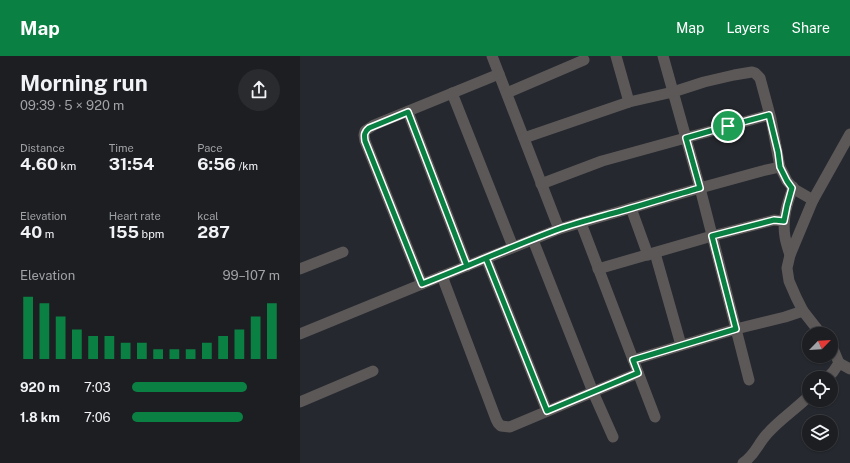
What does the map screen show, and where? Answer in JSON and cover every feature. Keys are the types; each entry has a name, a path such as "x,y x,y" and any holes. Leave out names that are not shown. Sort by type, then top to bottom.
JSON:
{"street":[{"path":"492,56 559,229"},
{"path":"616,56 629,102"},
{"path":"663,56 700,188 749,380"},
{"path":"507,93 584,60"},
{"path":"524,138 629,102 673,92 734,74 752,72 760,78 778,152 780,167 792,188 813,200"},
{"path":"422,284 365,141 365,131 499,74"},
{"path":"452,93 513,247"},
{"path":"408,112 467,266"},
{"path":"541,184 602,161 769,115"},
{"path":"816,327 796,297 789,281 787,268 790,255 813,200 850,134"},
{"path":"300,334 559,229 762,170 780,167"},
{"path":"790,255 785,237 784,221 792,188"},
{"path":"631,208 652,254 681,346"},
{"path":"598,269 712,236 774,220 784,221"},
{"path":"581,223 655,417"},
{"path":"533,240 593,392 613,437"},
{"path":"300,269 343,252"},
{"path":"486,258 547,411"},
{"path":"442,276 498,423 501,426 510,427 638,373"},
{"path":"633,360 736,329 804,311"},
{"path":"834,371 839,363 850,369"},
{"path":"300,402 373,371"},
{"path":"743,463 755,452 767,434 802,402"}],"route":[{"path":"728,126 686,138 700,188 559,229 533,240 486,258 467,266 422,284 365,141 364,135 365,131 374,125 408,112 467,266 486,258 547,411 638,373 633,360 736,329 712,236 774,220 784,221 792,188 780,167 769,115 728,126"}]}
